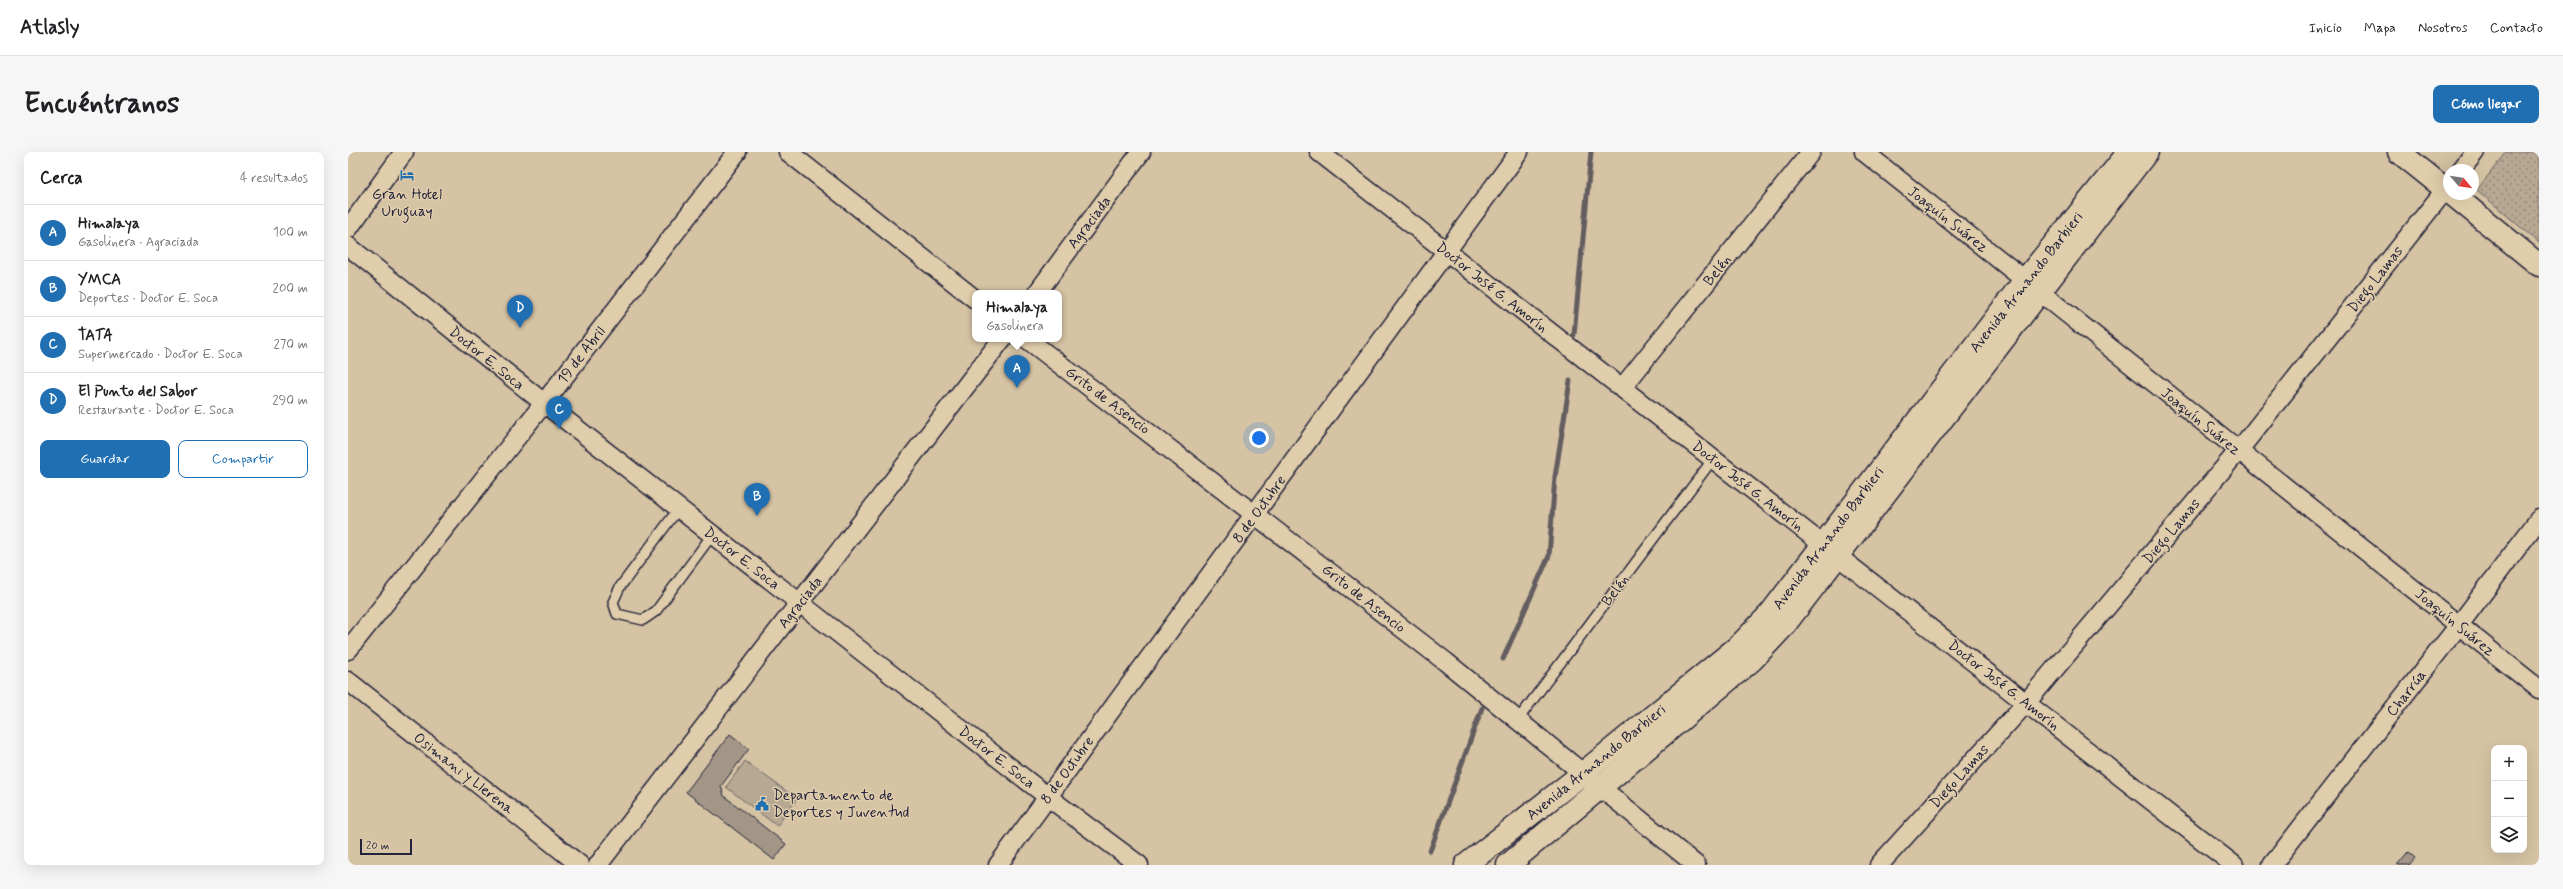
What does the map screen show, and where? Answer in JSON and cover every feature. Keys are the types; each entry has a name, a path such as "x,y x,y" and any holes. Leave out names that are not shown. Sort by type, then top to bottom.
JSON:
{"street":[{"path":"348,229 404,152"},
{"name":"19 de Abril","path":"348,650 544,403 737,152"},
{"path":"788,152 972,297"},
{"name":"Agraciada","path":"1038,290 1141,152"},
{"name":"Doctor José G. Amorín","path":"1319,152 2234,865"},
{"name":"8 de Octubre","path":"998,865 1256,514 1519,152"},
{"name":"Belén","path":"1622,388 1811,152"},
{"name":"Joaquín Suárez","path":"1864,152 2539,689"},
{"name":"Avenida Armando Barbieri","path":"1466,865 1582,774 1740,645 1830,550 2033,286 2129,152"},
{"name":"Avenida Armando Barbieri","path":"2033,286 2147,152"},
{"path":"2399,152 2443,185"},
{"path":"2466,164 2475,152"},
{"name":"Diego Lamas","path":"1879,865 2026,703 2239,450 2443,197"},
{"path":"2461,200 2539,265"},
{"name":"Doctor E. Soca","path":"348,246 712,535 1048,797 1140,865"},
{"name":"Agraciada","path":"598,865 1000,342"},
{"name":"Grito de Asencio","path":"1031,342 1256,514 1446,662 1600,789 1696,865"},
{"name":"Charrúa","path":"2272,865 2459,626 2539,519"},
{"name":"Avenida Armando Barbieri","path":"1508,865 1752,660 1782,627 1830,550"},
{"name":"Osimani y Llerena","path":"348,681 580,865"}],"lane":[{"name":"Belén","path":"1517,721 1713,459"},
{"path":"679,508 620,587 613,602 617,614 643,620 656,611 712,535"}],"shaded area":[{"path":"2506,152 2539,152 2539,243 2479,192 2479,187"},
{"path":"745,761 797,799 777,826 726,787"}],"building":[{"path":"730,734 749,749 721,786 724,796 786,844 774,860 686,792"},
{"path":"2408,852 2415,858 2409,865 2397,865"}],"waterway":[{"path":"1574,335 1591,152"},
{"path":"1503,659 1549,556 1555,477 1570,381"},
{"path":"1430,851 1482,708"}],"place":[{"name":"Gran Hotel Uruguay","path":"407,175"},
{"name":"El Punto del Sabor","path":"520,328"},
{"name":"Himalaya","path":"1017,388"},
{"name":"TATA","path":"559,429"},
{"name":"YMCA","path":"757,516"},
{"name":"Departamento de Deportes y Juventud","path":"762,804"}]}
